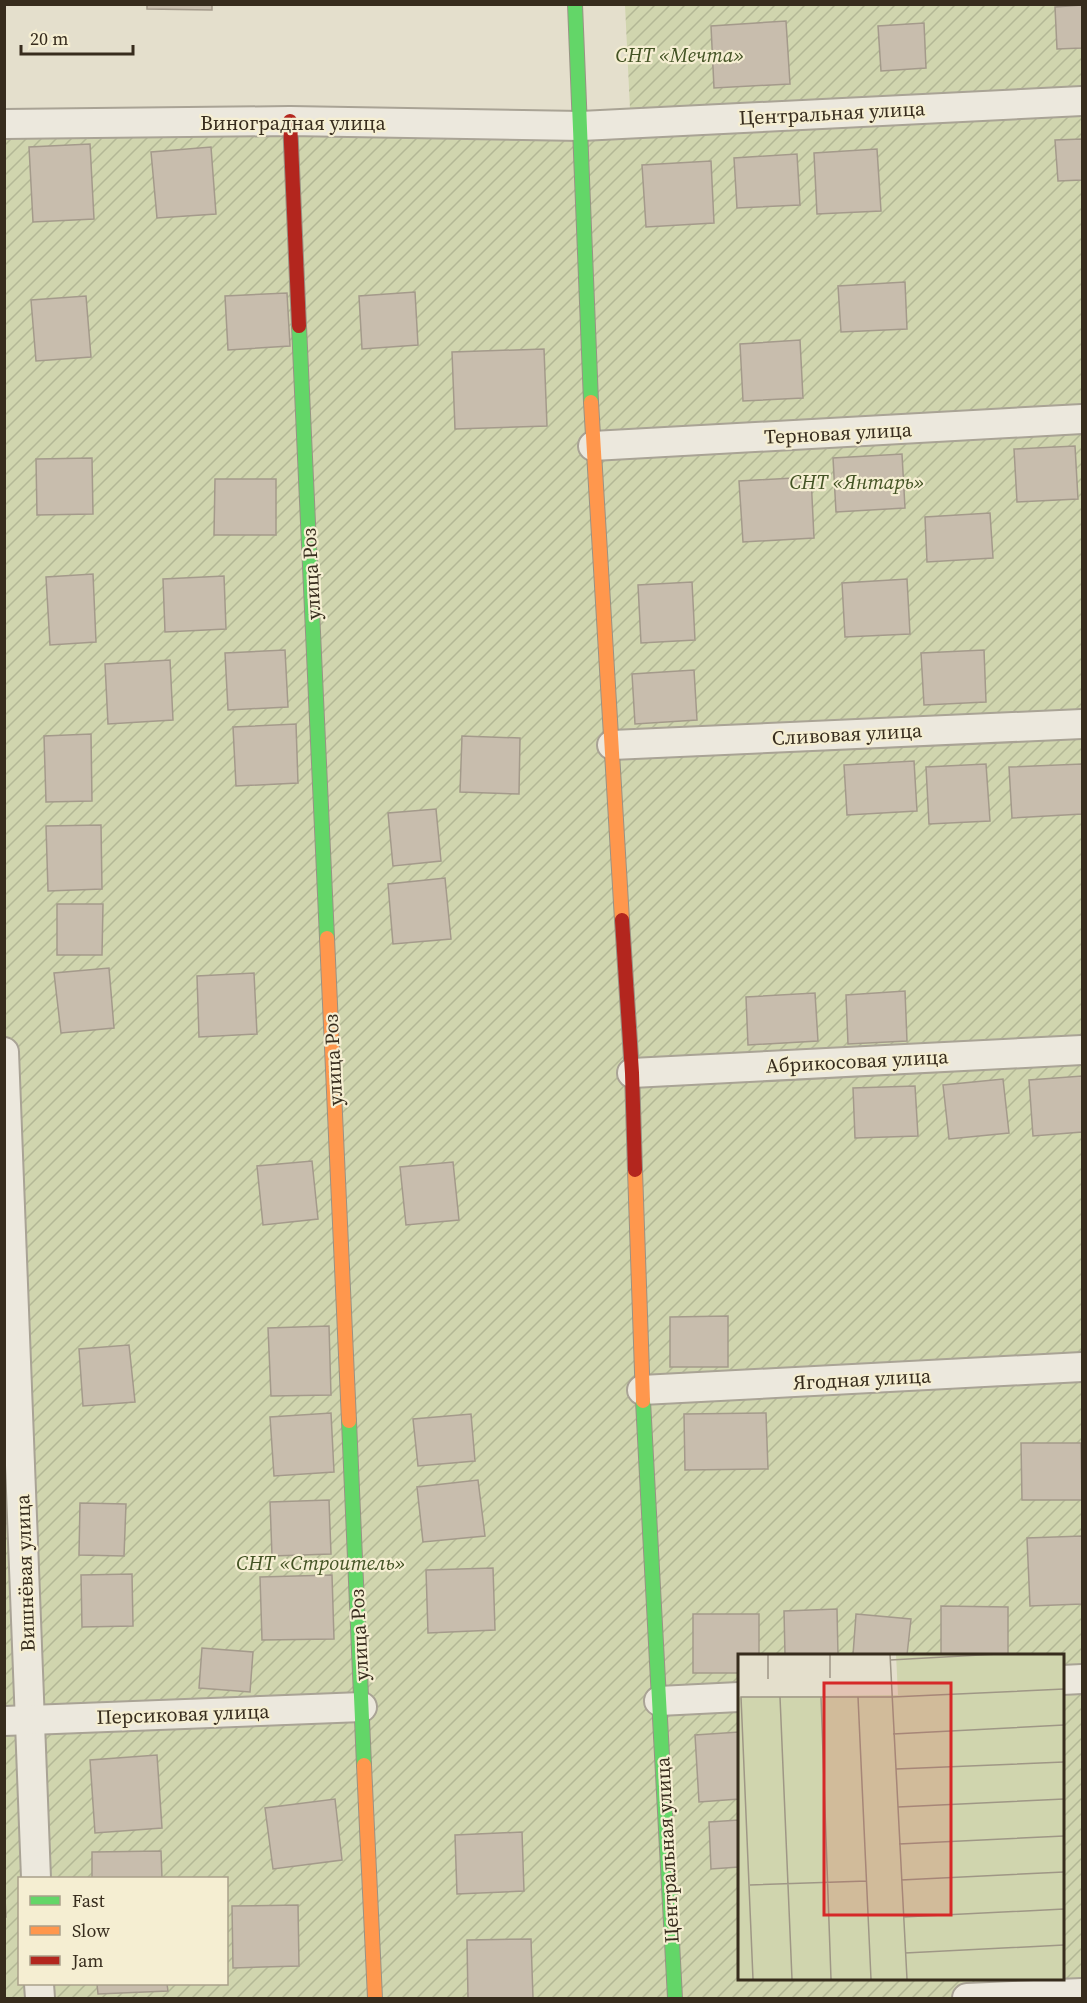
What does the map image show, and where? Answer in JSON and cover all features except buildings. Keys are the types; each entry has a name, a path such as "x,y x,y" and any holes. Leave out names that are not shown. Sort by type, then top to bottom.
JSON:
{"street":[{"name":"Центральная улица","path":"575,4 593,446 632,1073 642,1390 675,1998"},
{"name":"Центральная улица","path":"581,126 1083,101"},
{"name":"Виноградная улица","path":"4,124 290,121 581,126"},
{"name":"улица Роз","path":"290,121 375,1998"},
{"name":"Терновая улица","path":"593,446 1083,420"},
{"name":"Сливовая улица","path":"612,745 1083,724"},
{"name":"Абрикосовая улица","path":"632,1073 1083,1050"},
{"name":"Вишнёвая улица","path":"4,1052 18,1720 36,1877"},
{"name":"Ягодная улица","path":"642,1390 1083,1367"},
{"path":"1063,1680 1083,1679"},
{"path":"660,1701 738,1697"},
{"name":"Персиковая улица","path":"18,1720 362,1707"},
{"path":"967,1998 1083,1993"}],"green space":[{"path":"625,5 1082,5 1082,1998 5,1998 4,124 290,121 630,109"}],"traffic: fast":[{"path":"575,4 591,402"},
{"path":"299,326 327,938"},
{"path":"643,1401 675,1998"},
{"path":"349,1421 364,1765"}],"traffic: slow":[{"path":"591,402 622,920"},
{"path":"327,938 349,1421"},
{"path":"635,1170 643,1401"},
{"path":"364,1765 375,1998"}],"traffic: jam":[{"path":"290,121 299,326"},
{"path":"622,920 632,1073 635,1170"}],"park label":[{"name":"СНТ «Мечта»","path":"680,55"},
{"name":"СНТ «Янтарь»","path":"857,482"},
{"name":"СНТ «Строитель»","path":"321,1563"}]}
